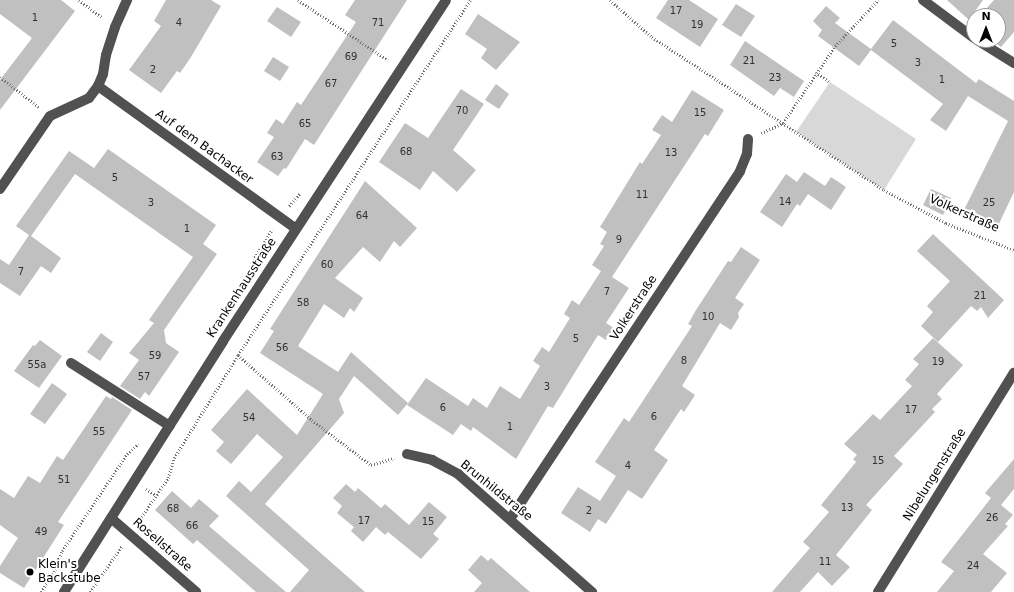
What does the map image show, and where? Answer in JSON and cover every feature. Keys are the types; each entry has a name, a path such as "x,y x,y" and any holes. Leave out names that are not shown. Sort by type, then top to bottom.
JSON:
{"street":[{"path":"0,188 50,116 89,98 98,86 104,74 106,55 115,28 127,0"},
{"name":"Krankenhausstraße","path":"64,592 296,229 446,0"},
{"path":"923,0 966,32"},
{"path":"990,48 1014,63"},
{"name":"Auf dem Bachacker","path":"98,86 296,229"},
{"name":"Volkerstraße","path":"510,519 740,171 747,154 748,139"},
{"path":"71,363 170,426"},
{"name":"Nibelungenstraße","path":"878,592 1014,373"},
{"name":"Brunhildstraße","path":"407,454 432,460 458,474 592,592"},
{"name":"Rosellstraße","path":"111,518 196,592"}],"path":[{"path":"79,0 115,28"},
{"path":"298,0 388,60"},
{"path":"90,592 168,478 174,458 238,354 470,0"},
{"name":"Volkerstraße","path":"610,0 652,36 884,190 946,223 1014,250"},
{"path":"748,139 783,123 835,46 878,0"},
{"path":"816,72 830,82"},
{"path":"0,77 50,116"},
{"path":"238,354 312,420 371,465 407,454"}],"shaded area":[{"path":"830,82 916,139 884,190 796,132"}],"building":[{"path":"0,0 61,0 75,11 0,110 0,80 32,38 0,14"},
{"path":"166,0 211,0 221,6 180,73 177,71 161,93 129,70 161,26 154,21"},
{"path":"355,0 407,0 314,145 305,139 286,169 284,168 278,176 257,162 274,137 267,133 276,119 283,124 297,102 301,105 356,22 345,15"},
{"path":"668,0 689,0 718,19 700,47 656,18"},
{"path":"947,0 983,0 977,8 966,8 966,17"},
{"path":"994,0 1014,0 1014,32 1006,41 1006,8 987,8"},
{"path":"736,4 755,16 741,37 722,25"},
{"path":"826,6 840,18 835,23 871,49 893,20 976,83 979,79 1014,101 1014,192 996,230 962,214 1008,121 968,96 946,131 930,120 943,104 871,50 859,66 818,36 822,30 813,21"},
{"path":"277,7 301,22 291,37 267,21"},
{"path":"478,14 520,42 496,70 481,58 487,49 465,34"},
{"path":"745,41 804,81 794,97 780,88 774,96 730,65"},
{"path":"273,57 289,67 280,81 264,71"},
{"path":"496,84 509,94 499,109 485,100"},
{"path":"461,89 484,104 453,150 476,170 457,192 433,171 420,190 379,162 405,123 428,138"},
{"path":"692,90 724,110 708,136 705,134 612,277 629,288 606,323 614,328 606,340 598,335 553,408 548,406 516,459 473,427 471,431 461,424 453,435 407,405 426,378 468,406 473,398 487,408 500,386 520,399 540,366 533,361 542,347 549,352 570,318 564,314 572,300 579,305 601,271 592,265 604,246 600,244 607,232 600,227 640,162 642,164 661,135 652,130 662,115 672,122"},
{"path":"108,149 216,225 203,244 217,254 164,330 166,343 179,352 149,396 145,392 140,399 120,386 139,360 129,353 154,323 149,320 193,257 75,174 31,236 61,258 51,273 41,266 20,296 0,283 0,259 9,265 29,235 16,226 69,151 94,168"},
{"path":"804,172 825,186 831,177 846,187 831,210 808,194 800,206 797,204 782,227 760,212 786,174 797,182"},
{"path":"365,181 417,228 400,247 394,241 380,262 363,247 335,278 363,298 354,312 350,308 344,318 324,304 298,346 338,372 351,352 408,403 398,415 354,376 339,399 344,413 265,504 365,592 290,592 309,570 226,496 239,481 251,492 283,457 257,434 231,464 216,451 224,442 211,430 247,389 297,435 323,394 260,353 274,331 270,329"},
{"path":"931,189 951,198 943,215 923,205"},
{"path":"933,234 1004,300 988,318 981,307 977,311 971,306 938,342 921,326 933,312 927,306 950,281 917,251"},
{"path":"741,247 760,260 735,298 744,304 738,313 739,317 731,330 720,323 682,386 695,395 684,412 681,409 654,450 668,460 642,499 628,490 606,524 598,519 590,532 561,513 578,487 600,501 616,476 595,462 624,418 629,422 692,326 688,324 696,310 728,261 731,262"},
{"path":"101,333 113,342 100,361 87,352"},
{"path":"933,338 963,365 937,394 942,399 932,409 935,412 894,456 903,464 866,505 872,510 836,555 850,567 832,586 818,572 800,592 772,592 810,548 803,542 829,512 821,505 856,462 853,459 857,455 844,444 873,414 880,420 912,386 905,380 919,364 913,359"},
{"path":"40,340 62,356 39,388 14,371 33,345 35,346"},
{"path":"52,383 67,394 45,424 30,414"},
{"path":"106,396 111,399 112,397 132,410 58,522 64,525 24,588 0,573 0,566 18,538 0,525 0,489 14,498 28,476 40,483 57,456 63,460"},
{"path":"1014,459 1014,489 1001,505 1013,515 1005,524 1008,526 983,554 1007,573 991,592 937,592 954,571 941,562 991,498 985,493"},
{"path":"346,484 355,492 358,488 381,508 385,504 409,525 429,502 447,517 433,534 439,539 421,559 388,532 385,535 376,527 363,542 351,531 354,527 337,513 342,506 333,498"},
{"path":"172,491 191,508 199,499 219,516 209,526 286,592 256,592 197,540 193,544 155,510"},
{"path":"481,555 488,561 491,558 530,592 474,592 482,583 468,570"}],"place":[{"name":"Klein's Backstube","path":"30,572"}]}
